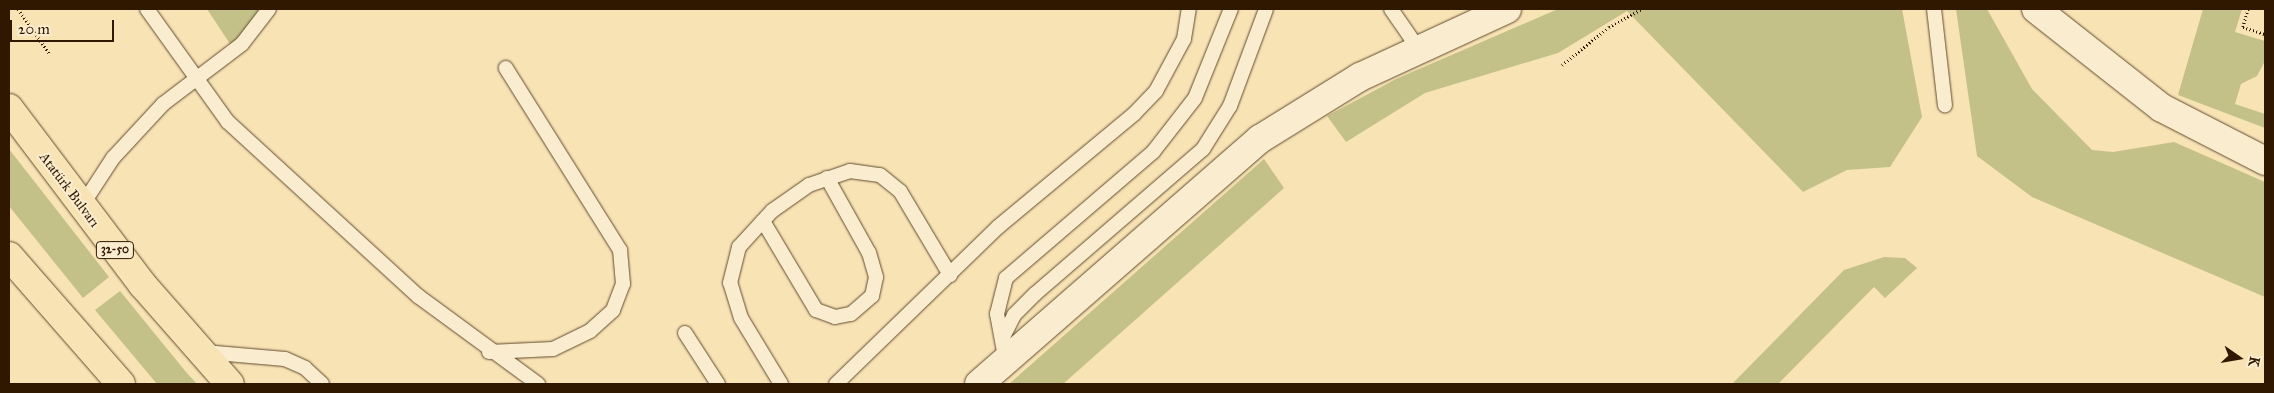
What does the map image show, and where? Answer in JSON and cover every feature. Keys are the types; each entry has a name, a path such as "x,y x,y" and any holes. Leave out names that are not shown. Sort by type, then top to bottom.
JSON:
{"main road":[{"name":"Atatürk Bulvarı","path":"9,108 81,207 230,384"},
{"path":"9,256 121,384"}],"street":[{"path":"2036,9 2162,108 2265,161"},
{"path":"979,384 1004,348 1260,139 1310,105 1488,12"}],"lane":[{"path":"147,9 228,122 418,296 489,352 538,384"},
{"path":"81,207 113,158 163,104 242,44 269,9"},
{"path":"836,384 998,227 1099,147 1156,91 1184,39 1189,9"},
{"path":"1004,348 997,314 1006,278 1153,152 1194,98 1231,9"},
{"path":"1004,348 1014,316 1035,294 1203,149 1230,106 1266,9"},
{"path":"1391,9 1418,48"},
{"path":"1934,9 1945,105"},
{"path":"489,352 553,349 590,331 613,310 622,284 620,250 506,68"},
{"path":"781,384 741,318 730,284 739,247 763,222 809,185 850,172 880,175 900,191 950,275"},
{"path":"763,222 816,310 835,318 851,314 872,296 876,277 869,253 827,178"},
{"path":"685,333 718,384"},
{"path":"202,352 285,359 305,368 322,384"}],"path":[{"path":"18,9 49,53"},
{"path":"1562,65 1610,27 1642,9"},
{"path":"2248,9 2242,27 2265,34"}],"shaded area":[{"path":"207,9 269,9 234,50"},
{"path":"1558,9 1902,9 1922,117 1890,167 1847,170 1803,192 1627,11 1558,53 1425,93 1346,142 1327,116 1396,79"},
{"path":"1956,9 1987,9 2032,89 2092,150 2113,152 2174,142 2265,182 2265,297 2032,197 1977,156"},
{"path":"2203,9 2242,9 2235,32 2265,41 2265,61 2257,76 2241,84 2235,104 2265,114 2265,128 2178,95"},
{"path":"9,149 109,277 83,298 9,206"},
{"path":"1264,159 1284,188 1063,384 1009,384"},
{"path":"1884,257 1905,258 1917,268 1885,298 1874,287 1778,384 1732,384 1844,270"},
{"path":"120,291 197,384 157,384 95,310"}]}
